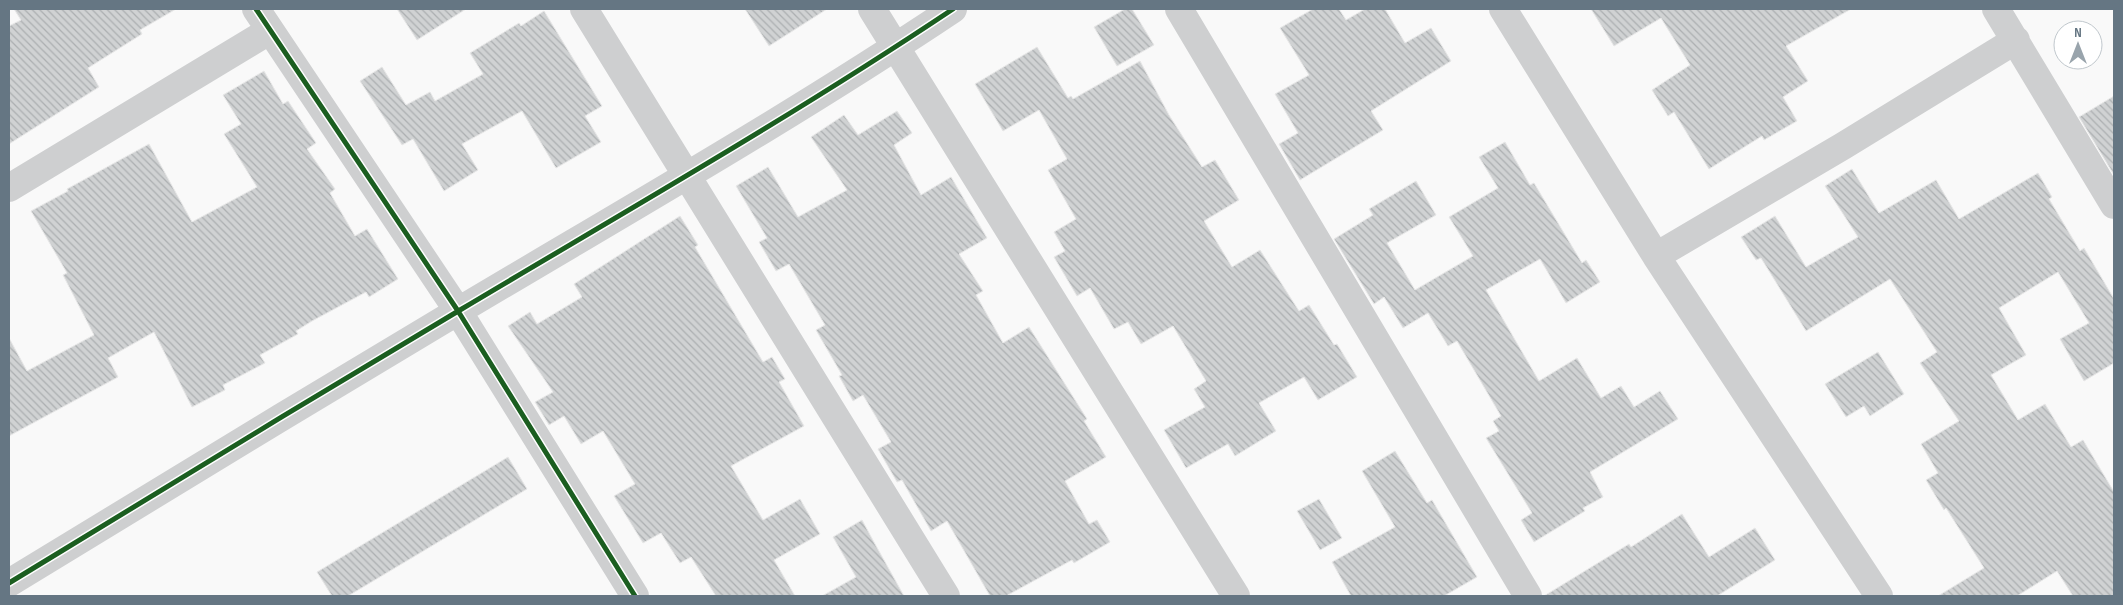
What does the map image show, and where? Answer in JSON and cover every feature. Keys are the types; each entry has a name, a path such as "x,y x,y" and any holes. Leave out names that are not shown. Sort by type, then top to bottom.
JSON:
{"street":[{"path":"584,9 946,596"},
{"path":"872,9 1236,596"},
{"path":"9,583 458,311 688,175 896,47 953,9"},
{"path":"1179,9 1528,596"},
{"path":"1503,9 1656,256 1878,596"},
{"path":"1996,9 2114,205"},
{"path":"9,188 262,20 458,311 635,596"},
{"path":"1656,256 1843,146 2016,40"}],"building":[{"path":"14,9 176,9 140,30 142,34 88,68 99,87 9,144 9,26 21,20"},
{"path":"397,9 466,9 417,40"},
{"path":"745,9 827,9 769,46"},
{"path":"1125,9 1132,9 1154,45 1117,66 1094,27"},
{"path":"1313,9 1339,9 1346,20 1365,9 1385,9 1405,43 1431,28 1451,61 1371,111 1383,130 1300,180 1279,144 1298,133 1275,94 1309,75 1280,28"},
{"path":"1591,9 1851,9 1786,46 1808,81 1783,97 1797,121 1764,140 1762,136 1709,169 1674,112 1668,116 1652,90 1690,65 1661,18 1614,46"},
{"path":"544,11 602,106 585,116 601,142 556,168 522,111 462,144 478,170 444,191 413,139 402,145 360,81 382,67 406,105 430,92 435,101 483,74 470,53 519,23 521,26"},
{"path":"1037,47 1068,98 1071,96 1073,99 1140,61 1169,115 1202,167 1215,160 1239,200 1204,221 1232,267 1260,250 1299,311 1309,305 1334,345 1337,344 1357,377 1318,400 1304,377 1259,403 1276,431 1235,456 1228,444 1186,468 1164,430 1205,407 1194,389 1206,381 1173,326 1141,344 1128,322 1114,329 1090,288 1077,296 1054,257 1065,251 1054,232 1076,219 1048,170 1067,159 1039,110 1003,131 975,84"},
{"path":"264,71 283,104 288,101 316,143 307,149 335,189 330,193 355,236 367,229 398,279 369,297 366,292 312,321 296,331 298,334 260,355 265,363 223,385 225,390 192,407 154,332 108,358 118,377 9,436 9,338 27,371 94,335 63,275 67,273 31,211 149,144 192,222 257,187 224,134 241,124 223,95"},
{"path":"2114,96 2114,175 2079,117"},
{"path":"897,111 912,133 894,145 921,195 951,177 987,238 959,254 983,291 976,295 1003,343 1029,327 1087,419 1084,421 1106,457 1065,481 1089,524 1097,520 1110,542 1074,563 1072,560 1006,596 990,596 947,521 931,531 902,480 897,482 878,449 891,442 863,395 853,401 839,376 842,375 816,330 825,325 789,264 776,271 759,242 767,238 736,186 768,167 798,217 847,190 811,137 844,115 858,135"},
{"path":"1505,142 1530,185 1534,183 1582,263 1586,260 1600,282 1566,303 1540,259 1486,290 1539,381 1577,358 1601,398 1621,386 1634,407 1660,391 1678,419 1590,472 1603,497 1583,508 1585,511 1534,542 1521,520 1532,513 1486,438 1499,431 1493,421 1501,416 1457,341 1448,346 1428,313 1403,328 1384,297 1374,304 1334,239 1373,215 1369,209 1416,181 1436,215 1387,243 1415,290 1473,256 1449,217 1498,188 1479,157"},
{"path":"1852,169 1879,213 1936,180 1959,219 2038,173 2052,197 2049,199 2080,251 2084,248 2114,299 2114,363 2084,381 2060,339 2089,323 2058,272 1999,308 2026,355 1991,375 2018,420 2045,404 2071,447 2083,440 2114,492 2114,596 2073,596 2057,571 2017,596 1938,596 1984,568 1926,480 1938,473 1921,444 1959,421 1920,363 1937,352 1890,279 1806,331 1761,258 1756,260 1741,237 1775,216 1806,267 1858,237 1825,186"},
{"path":"680,216 698,245 695,247 763,362 772,357 785,379 779,382 804,426 731,466 763,520 800,499 820,534 774,560 795,596 716,596 691,557 680,563 661,533 643,543 614,496 635,484 603,431 581,444 564,416 549,425 535,402 553,392 508,326 530,312 537,324 582,297 574,284"},
{"path":"1878,352 1904,394 1870,416 1864,406 1846,417 1825,384"},
{"path":"1395,451 1427,503 1432,500 1477,577 1444,596 1351,596 1332,562 1395,527 1362,471"},
{"path":"508,457 527,489 348,596 332,596 317,572"},
{"path":"1319,499 1342,538 1320,550 1297,511"},
{"path":"1682,514 1709,557 1755,528 1775,560 1717,596 1544,596 1629,544 1631,547"},
{"path":"862,520 904,596 822,596 856,577 833,537"}],"cycle path":[{"path":"256,9 458,311 635,596"},
{"path":"9,583 770,125 893,49 953,9"}]}
